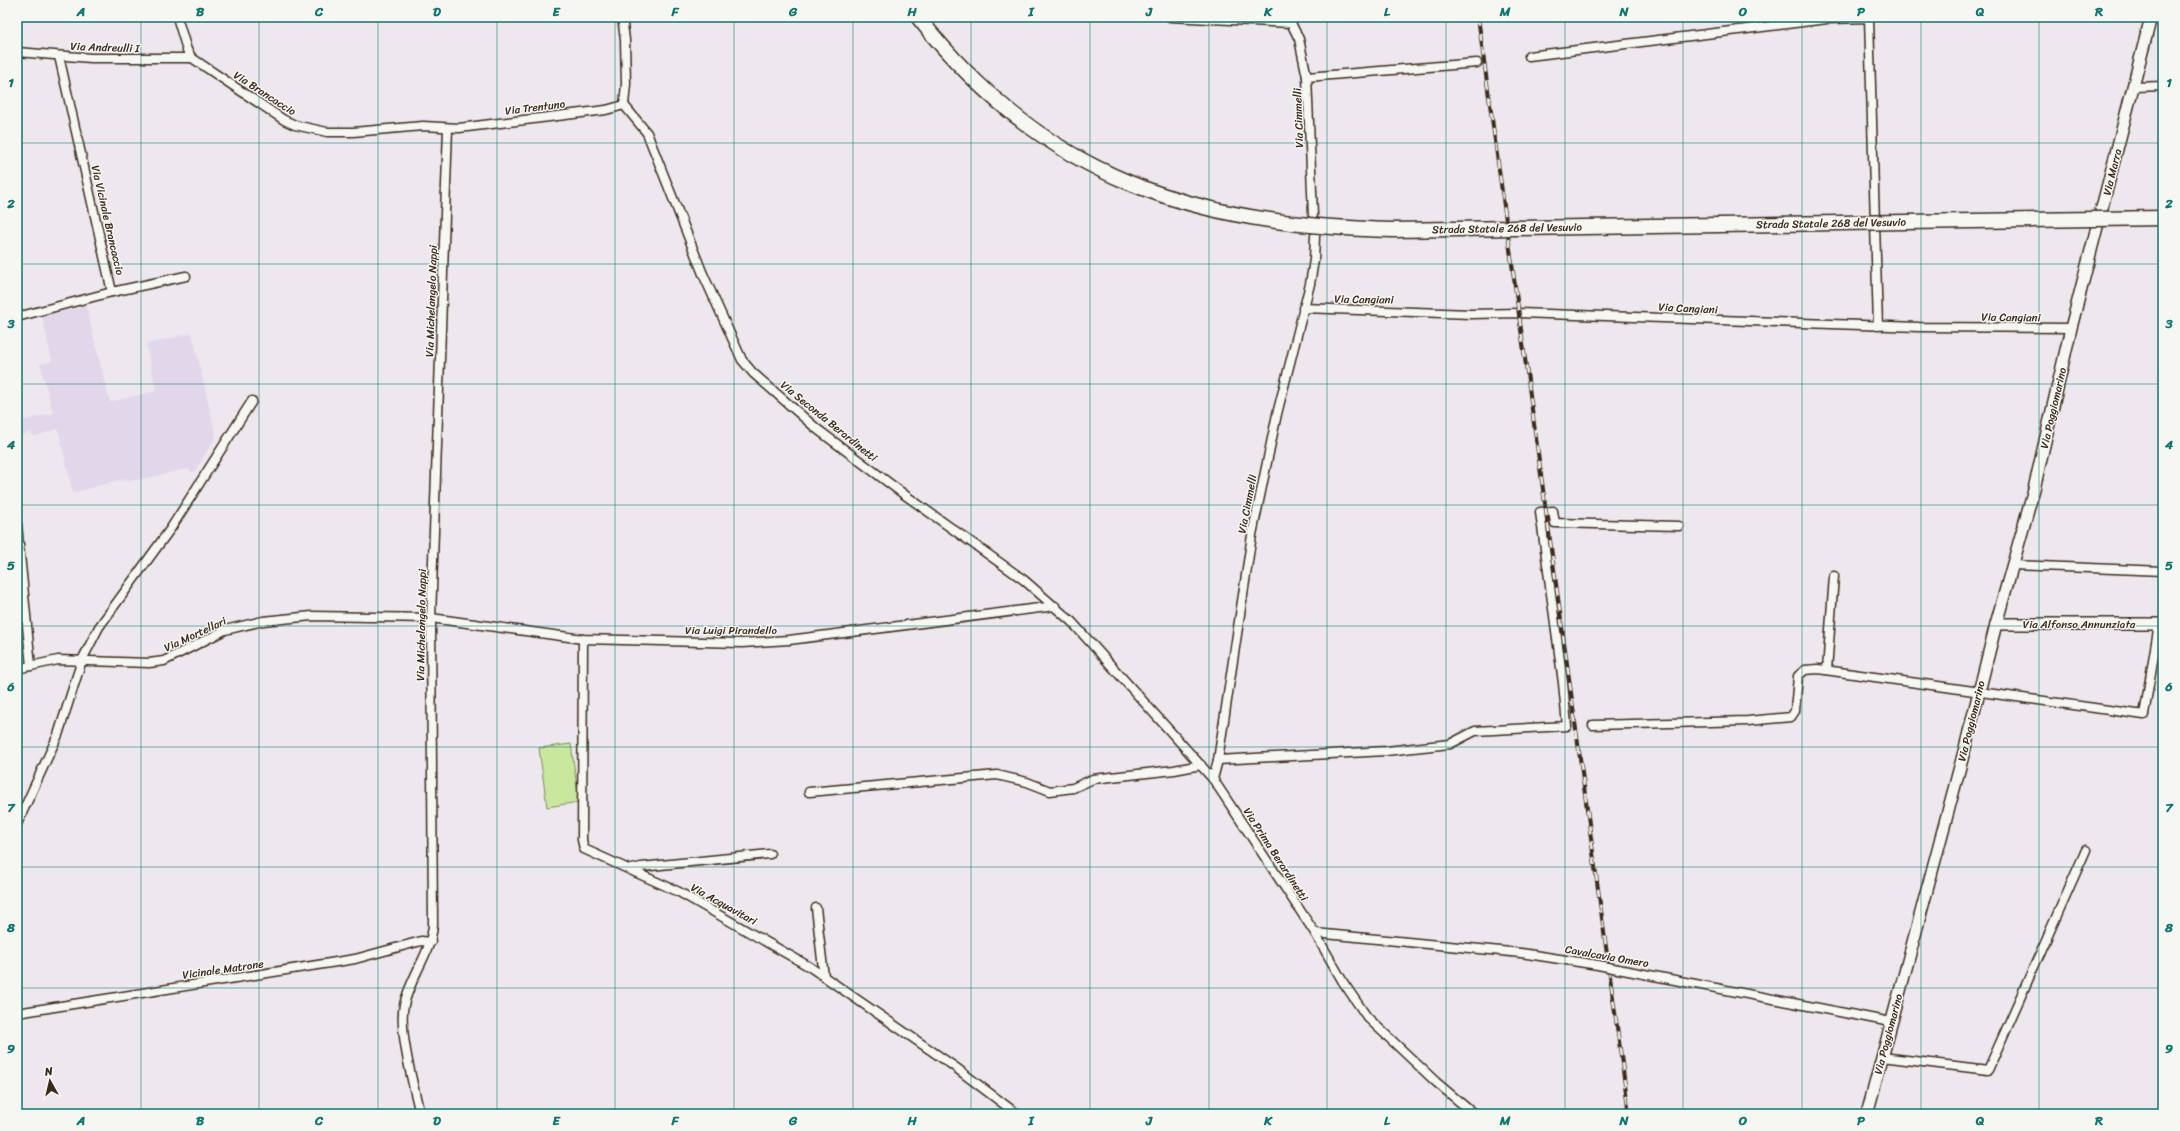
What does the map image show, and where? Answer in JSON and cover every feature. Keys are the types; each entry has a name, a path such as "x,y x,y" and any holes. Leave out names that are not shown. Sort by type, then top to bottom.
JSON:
{"highway":[{"name":"Strada Statale 268 del Vesuvio","path":"918,17 942,47 984,90 1026,124 1064,150 1115,177 1167,198 1227,214 1260,220 1327,227 1408,230 2163,218"}],"main road":[{"name":"Via Marra","path":"2071,328 2151,17"},
{"name":"Via Poggiomarino","path":"1867,1114 1965,748 1977,693 2034,489 2071,328"},
{"name":"Via Alfonso Annunziata","path":"1996,624 2161,624"}],"street":[{"path":"177,17 187,50 192,58"},
{"path":"1170,17 1291,20"},
{"path":"619,18 625,40 626,84 624,105"},
{"path":"1529,56 1827,19 1869,18 1878,326"},
{"name":"Via Cimmelli","path":"1291,20 1299,39 1307,76 1313,215"},
{"name":"Via Andreulli I","path":"17,52 59,56 192,58"},
{"name":"Via Vicinale Brancaccio","path":"17,317 112,292 59,56"},
{"name":"Via Brancaccio","path":"192,58 295,126 327,132 423,126 448,128"},
{"path":"1307,76 1477,63"},
{"path":"2134,87 2163,86"},
{"name":"Via Trentuno","path":"448,128 469,128 606,110 624,105"},
{"name":"Via Seconda Berardinetti","path":"624,105 647,134 703,274 742,360 769,387 817,428 905,495 1024,580 1055,606"},
{"name":"Via Michelangelo Nappi","path":"420,1114 402,1014 406,996 431,942 433,925 431,618 448,128"},
{"name":"Via Cimmelli","path":"1213,779 1218,760 1252,535 1277,414 1314,260 1315,236"},
{"path":"112,292 186,276"},
{"name":"Via Cangiani","path":"1303,308 1471,314 1526,313 1878,326 2071,328"},
{"path":"17,824 58,735 82,660 99,627 171,528 252,401"},
{"path":"1218,760 1386,751 1450,744 1474,731 1567,726 1563,683 1540,512 1553,510 1555,523 1679,526"},
{"path":"17,524 31,666"},
{"path":"2012,565 2163,571"},
{"path":"1827,670 1834,576"},
{"name":"Via Luigi Pirandello","path":"431,618 583,639 742,643 789,640 1055,606"},
{"name":"Via Prima Berardinetti","path":"1055,606 1072,622 1134,689 1213,779 1315,933 1343,982 1367,1017 1430,1077 1474,1114"},
{"name":"Via Mortellari","path":"17,670 58,660 149,663 164,661 225,630 263,621 312,616 431,618"},
{"path":"1593,725 1748,720 1791,717 1795,711 1798,676 1805,670 1827,670 1977,693 2144,715 2161,624"},
{"name":"Via Acquavitari","path":"583,639 584,718 582,840 584,849 590,853 632,869 699,903 765,940 824,977 955,1067 1017,1114"},
{"path":"809,792 997,775 1027,782 1050,791 1073,788 1093,779 1174,770 1201,765"},
{"path":"1882,1057 1988,1070 2086,850"},
{"path":"632,869 770,854"},
{"path":"816,908 824,977"},
{"name":"Cavalcavia Omero","path":"1315,933 1521,953 1598,965 1891,1022"},
{"name":"Vicinale Matrone","path":"17,1013 355,959 421,941 431,942"},
{"path":"1001,1103 1002,1114"}],"shaded area":[{"path":"86,306 110,402 156,391 146,344 192,333 216,436 194,473 187,469 138,480 119,480 73,493 58,429 33,437 31,432 17,437 17,422 53,413 40,364 52,361 42,316"}],"green space":[{"path":"571,744 579,802 547,807 539,748"}],"railway":[{"path":"1478,17 1629,1114"}]}
